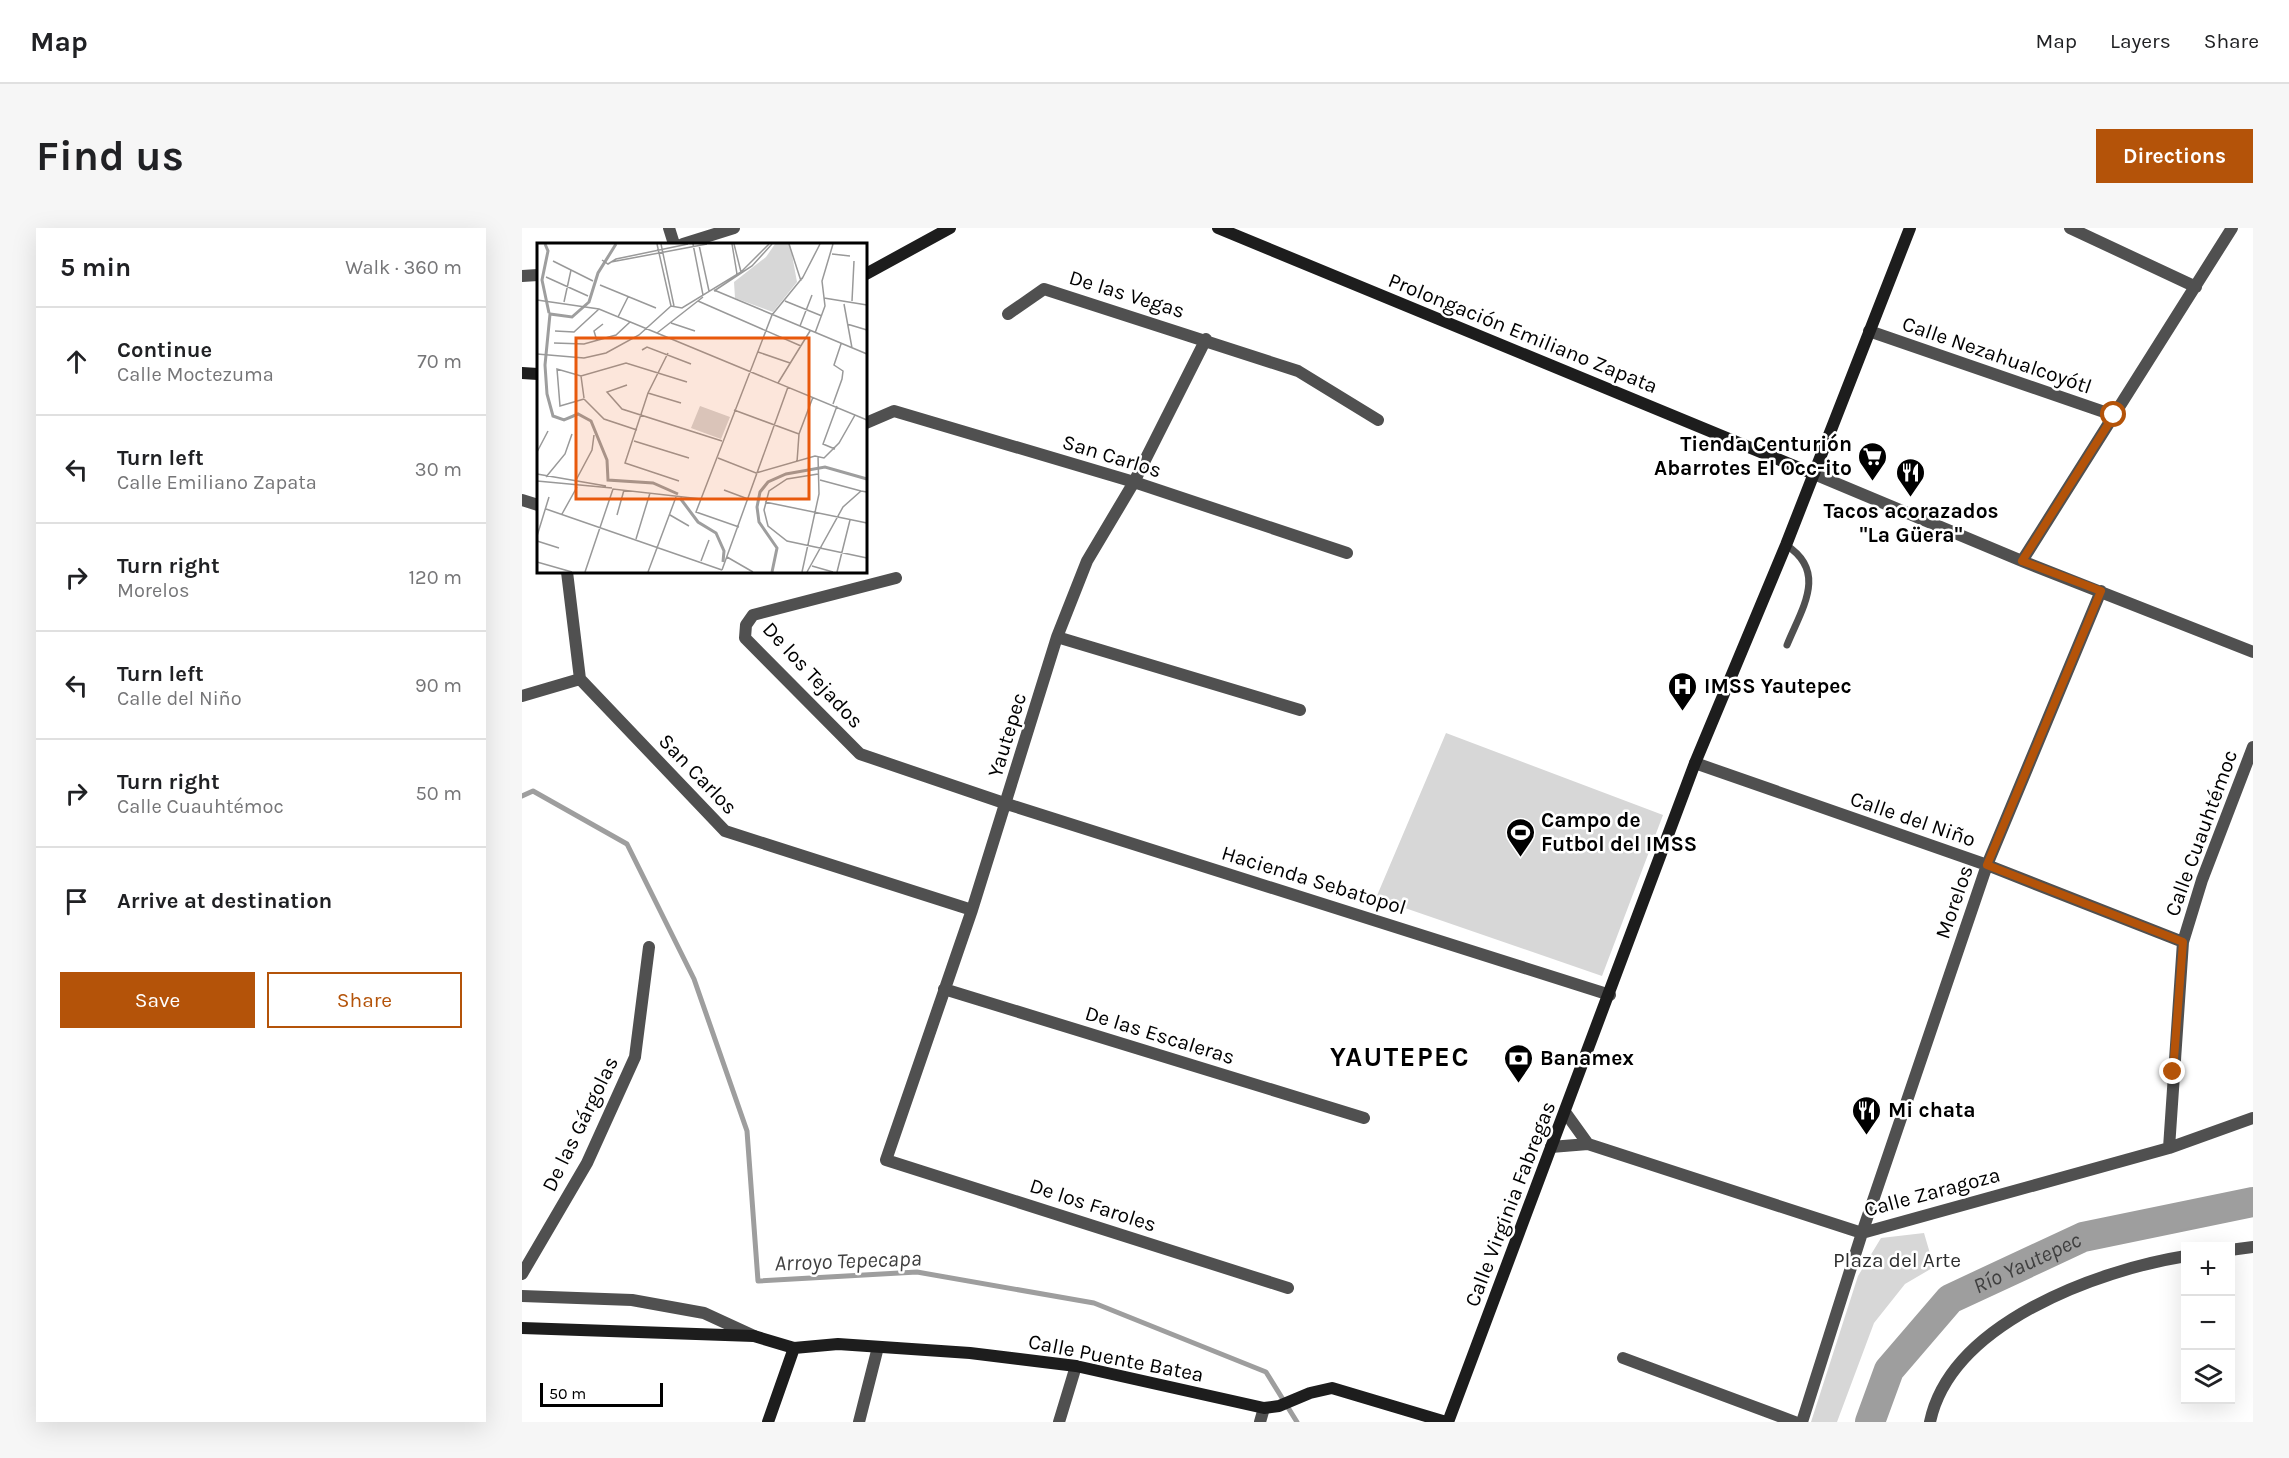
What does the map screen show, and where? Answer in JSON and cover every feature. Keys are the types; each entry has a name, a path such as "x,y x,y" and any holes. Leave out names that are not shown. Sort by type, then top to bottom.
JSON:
{"main road":[{"path":"867,273 950,228"},
{"name":"Prolongación Emiliano Zapata","path":"1218,228 1814,474"},
{"name":"Calle Virginia Fabregas","path":"1447,1422 1610,995 1695,763 1814,474 1910,228"},
{"path":"523,1332 754,1336 794,1348 768,1422"},
{"name":"Calle Puente Batea","path":"794,1348 838,1344 970,1353 1076,1366 1264,1408 1279,1406 1310,1393 1332,1388 1447,1422"}],"street":[{"path":"669,228 674,243"},
{"path":"686,243 734,228"},
{"path":"2070,228 2196,287"},
{"path":"2022,561 2232,228"},
{"path":"522,276 537,275"},
{"name":"De las Vegas","path":"1008,314 1044,289 1206,339"},
{"name":"Calle Nezahualcoyótl","path":"1869,331 2114,415"},
{"path":"1206,339 1299,371 1378,420"},
{"name":"Yautepec","path":"886,1160 972,910 1057,637 1087,561 1134,482 1206,339"},
{"name":"San Carlos","path":"867,423 894,411 1134,482 1347,553"},
{"path":"1814,474 2022,561 2253,652"},
{"path":"522,500 537,505"},
{"path":"522,696 580,680 567,573"},
{"name":"De los Tejados","path":"896,578 753,615 746,625 745,638 860,754 1006,804"},
{"name":"Morelos","path":"1802,1422 1862,1233 1987,865 2101,591"},
{"path":"1057,637 1300,710"},
{"name":"San Carlos","path":"580,680 725,831 972,910"},
{"name":"Calle Cuauhtémoc","path":"2169,1148 2183,942 2202,880 2253,747"},
{"name":"Calle del Niño","path":"1695,763 1987,865 2183,942"},
{"name":"Hacienda Sebatopol","path":"1006,804 1610,995"},
{"name":"De las Gárgolas","path":"522,1274 587,1163 635,1057 649,947"},
{"name":"De las Escaleras","path":"944,989 1364,1118"},
{"path":"1565,1113 1588,1143"},
{"name":"Calle Zaragoza","path":"1551,1147 1588,1143 1862,1233 2169,1148 2253,1118"},
{"name":"De los Faroles","path":"886,1160 1288,1288"},
{"path":"2235,1249 2253,1247"},
{"path":"1930,1422 1933,1410 1957,1365 2006,1323 2093,1279 2181,1257"},
{"path":"522,1296 632,1300 704,1313 754,1336"},
{"path":"859,1422 878,1347"},
{"path":"1623,1358 1795,1422"},
{"path":"1059,1422 1076,1366"},
{"path":"1260,1422 1264,1408"}],"lane":[{"path":"1785,545 1800,555 1808,567 1809,589 1787,645"}],"green space":[{"name":"Campo de Futbol del IMSS","path":"1446,733 1663,815 1602,976 1376,898"},
{"name":"Plaza del Arte","path":"1924,1233 1934,1267 1905,1284 1874,1323 1837,1422 1811,1422 1858,1276 1881,1238"}],"waterway":[{"name":"Arroyo Tepecapa","path":"522,796 533,791 627,844 694,979 747,1131 758,1281 917,1272 1094,1303 1266,1372 1297,1422"},
{"name":"Río Yautepec","path":"1870,1422 1889,1370 1950,1299 2083,1237 2253,1202"}],"place":[{"name":"Tienda Centurión Abarrotes El Occ-ito","path":"1873,482"},
{"name":"Tacos acorazados \"La Güera\"","path":"1911,498"},
{"name":"IMSS Yautepec","path":"1683,712"},
{"name":"Campo de Futbol del IMSS","path":"1520,858"},
{"name":"Banamex","path":"1519,1084"},
{"name":"Mi chata","path":"1867,1136"}],"district":[{"name":"YAUTEPEC","path":"1400,1057"}],"route":[{"path":"2114,415 2022,561 2101,591 1987,865 2183,942 2173,1072"}]}
